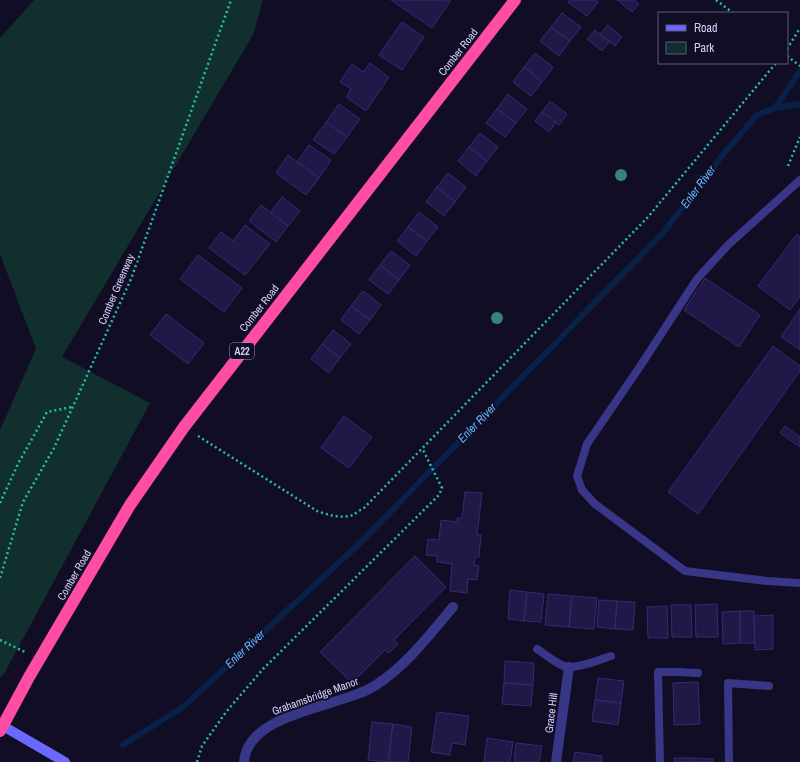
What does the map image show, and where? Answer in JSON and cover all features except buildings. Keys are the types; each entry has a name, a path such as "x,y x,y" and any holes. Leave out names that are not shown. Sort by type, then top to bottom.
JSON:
{"highway":[{"name":"Comber Road","path":"2,728 40,659 130,505 184,427 515,0"}],"street":[{"name":"Grahamsbridge Manor","path":"244,762 249,745 257,734 270,725 285,718 361,694 377,685 404,662 453,607"},
{"name":"Grace Hill","path":"556,762 569,667"},
{"path":"2,728 65,762"}],"lane":[{"path":"800,180 728,245 697,278 641,366 587,444 577,476 582,490 594,504 685,571 767,581 800,583"},
{"path":"537,649 555,661 569,667 591,663 611,656"},
{"path":"660,762 658,672 698,674"},
{"path":"729,762 728,683 769,686"}],"path":[{"name":"Comber Greenway","path":"0,578 23,502 54,448 131,279 231,0"},
{"path":"716,0 732,12"},
{"path":"788,47 800,28"},
{"path":"788,57 799,65"},
{"path":"184,427 317,511 330,516 352,515 364,508 648,216 775,64"},
{"path":"788,166 800,137"},
{"path":"0,503 18,464 47,412 73,407"},
{"path":"197,762 202,746 226,712 263,669 439,495 442,488 422,448"},
{"path":"0,640 40,659"}],"green space":[{"path":"34,0 263,0 253,35 62,357 150,403 4,674 0,678 0,430 36,349 0,254 0,38"}],"waterway":[{"name":"Enler River","path":"123,745 183,707 360,543 663,233 721,157 757,115 775,108 800,71"},
{"path":"775,108 800,104"}]}
